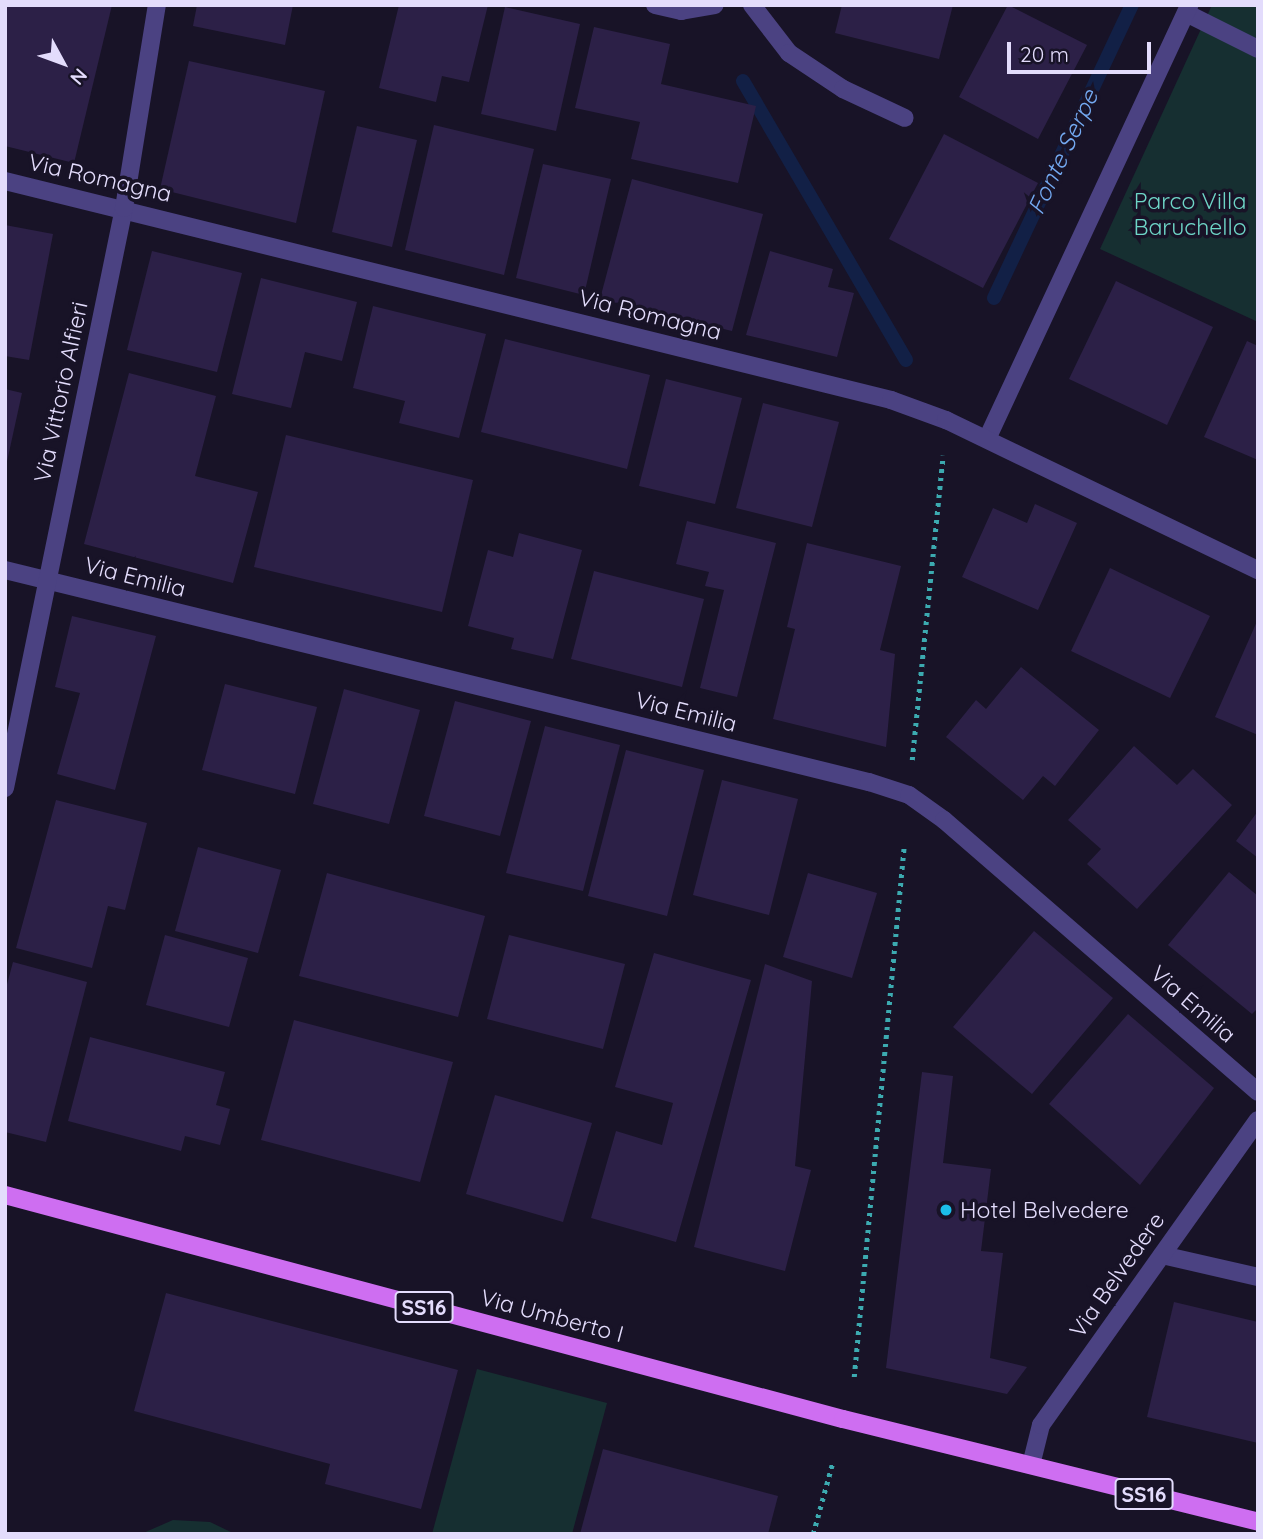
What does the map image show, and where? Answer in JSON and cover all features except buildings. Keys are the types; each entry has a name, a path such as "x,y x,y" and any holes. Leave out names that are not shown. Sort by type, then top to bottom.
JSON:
{"main road":[{"name":"Via Umberto I","path":"5,1195 843,1419 1031,1465"},
{"name":"SS16","path":"1031,1465 1258,1522"}],"street":[{"name":"Via Vittorio Alfieri","path":"5,788 124,208 157,5"},
{"path":"655,5 681,11 714,5"},
{"path":"752,5 789,53 843,89 905,118"},
{"path":"987,439 1187,9 1258,49"},
{"name":"Via Romagna","path":"5,181 124,208 891,400 946,420 1258,570"},
{"name":"Via Emilia","path":"5,570 869,782 909,795 944,820 1258,1092"},
{"name":"Via Belvedere","path":"1031,1465 1041,1424 1258,1120"},
{"path":"1162,1255 1258,1277"}],"path":[{"path":"912,764 946,420"},
{"path":"854,1377 904,846"},
{"path":"813,1534 833,1461"}],"green space":[{"name":"Parco Villa Baruchello","path":"1212,5 1258,5 1258,322 1100,249"},
{"path":"477,1369 607,1403 572,1534 432,1534"},
{"path":"173,1520 210,1522 235,1534 141,1534"}],"waterway":[{"name":"Fonte Serpe","path":"994,298 1132,5"},
{"name":"Fonte Serpe","path":"743,81 906,360"}],"place":[{"name":"Hotel Belvedere","path":"946,1210"}]}
